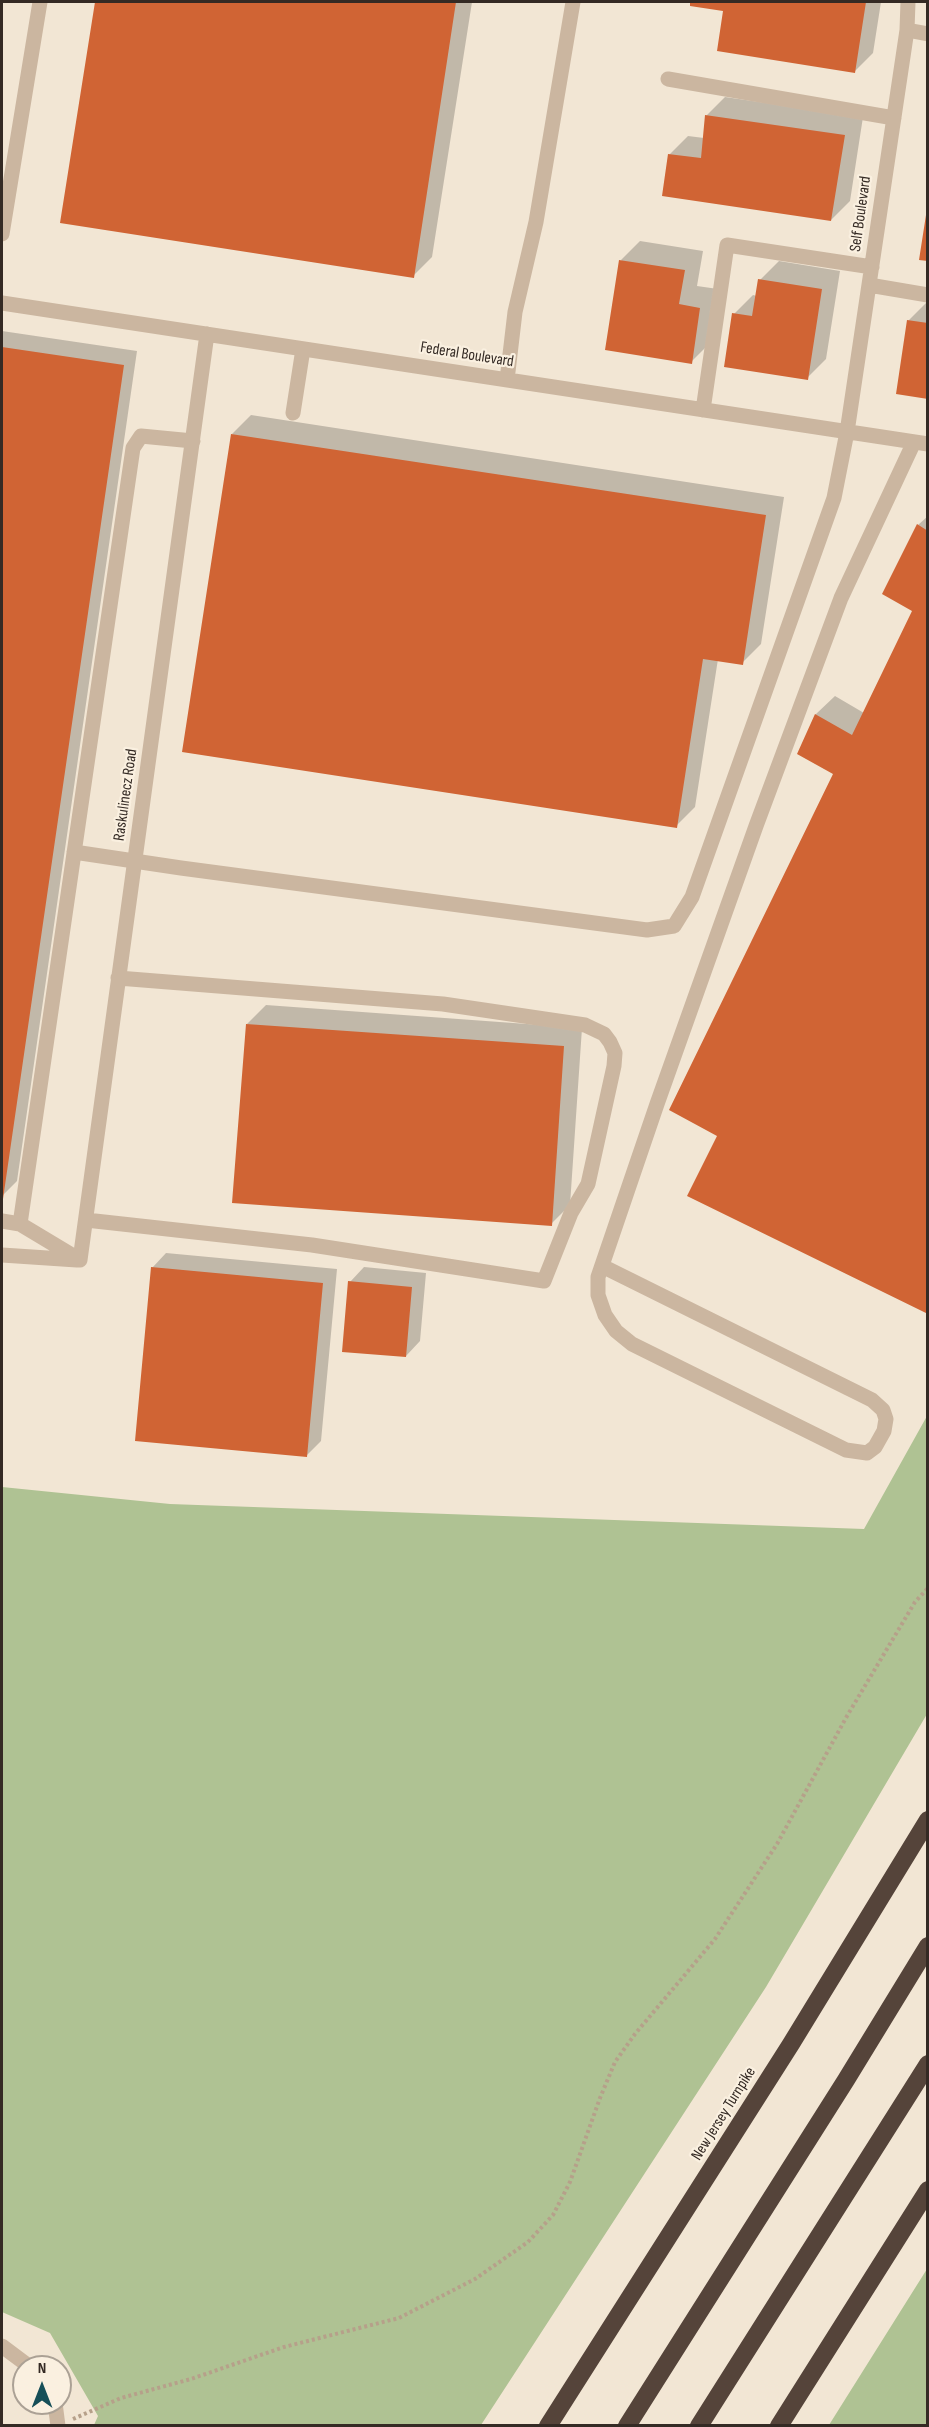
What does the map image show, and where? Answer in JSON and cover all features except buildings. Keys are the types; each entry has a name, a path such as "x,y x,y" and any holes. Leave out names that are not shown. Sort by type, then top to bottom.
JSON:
{"highway":[{"name":"New Jersey Turnpike","path":"548,2426 785,2054 927,1820"},
{"path":"627,2426 840,2090 927,1946"},
{"path":"699,2426 927,2064"},
{"path":"779,2426 927,2190"}],"street":[{"path":"2,234 40,2"},
{"path":"507,380 515,312 536,222 573,2"},
{"name":"Self Boulevard","path":"74,852 192,870 647,930 674,926 692,897 834,498 847,432 872,267 907,30 908,2"},
{"path":"907,30 927,34"},
{"path":"668,79 894,118"},
{"path":"703,410 727,245 872,267"},
{"path":"869,285 927,294"},
{"name":"Federal Boulevard","path":"2,303 920,443"},
{"name":"Raskulinecz Road","path":"80,1260 207,334"},
{"path":"293,413 303,349"},
{"path":"20,1224 133,448 141,436 193,441"},
{"path":"602,1266 872,1400 883,1410 886,1419 884,1431 875,1447 867,1453 846,1450 632,1344 616,1331 605,1315 598,1295 598,1277 756,826 841,598 920,443"},
{"path":"86,1220 312,1245 544,1281 571,1213 588,1184 614,1066 615,1053 610,1042 604,1034 585,1024 443,1004 118,978"},
{"path":"2,1221 20,1224 80,1260"},
{"path":"2,1255 80,1260"}],"path":[{"path":"63,2423 120,2398 191,2379 284,2347 399,2318 475,2279 528,2242 553,2215 570,2182 615,2062 634,2034 715,1939 777,1844 847,1716 915,1602 927,1588"}],"green space":[{"path":"927,1416 927,1714 766,1987 481,2425 94,2425 98,2416 72,2371 72,2355 63,2355 50,2333 2,2312 2,1487 170,1504 864,1529"},
{"path":"927,2269 927,2425 829,2425"}]}
